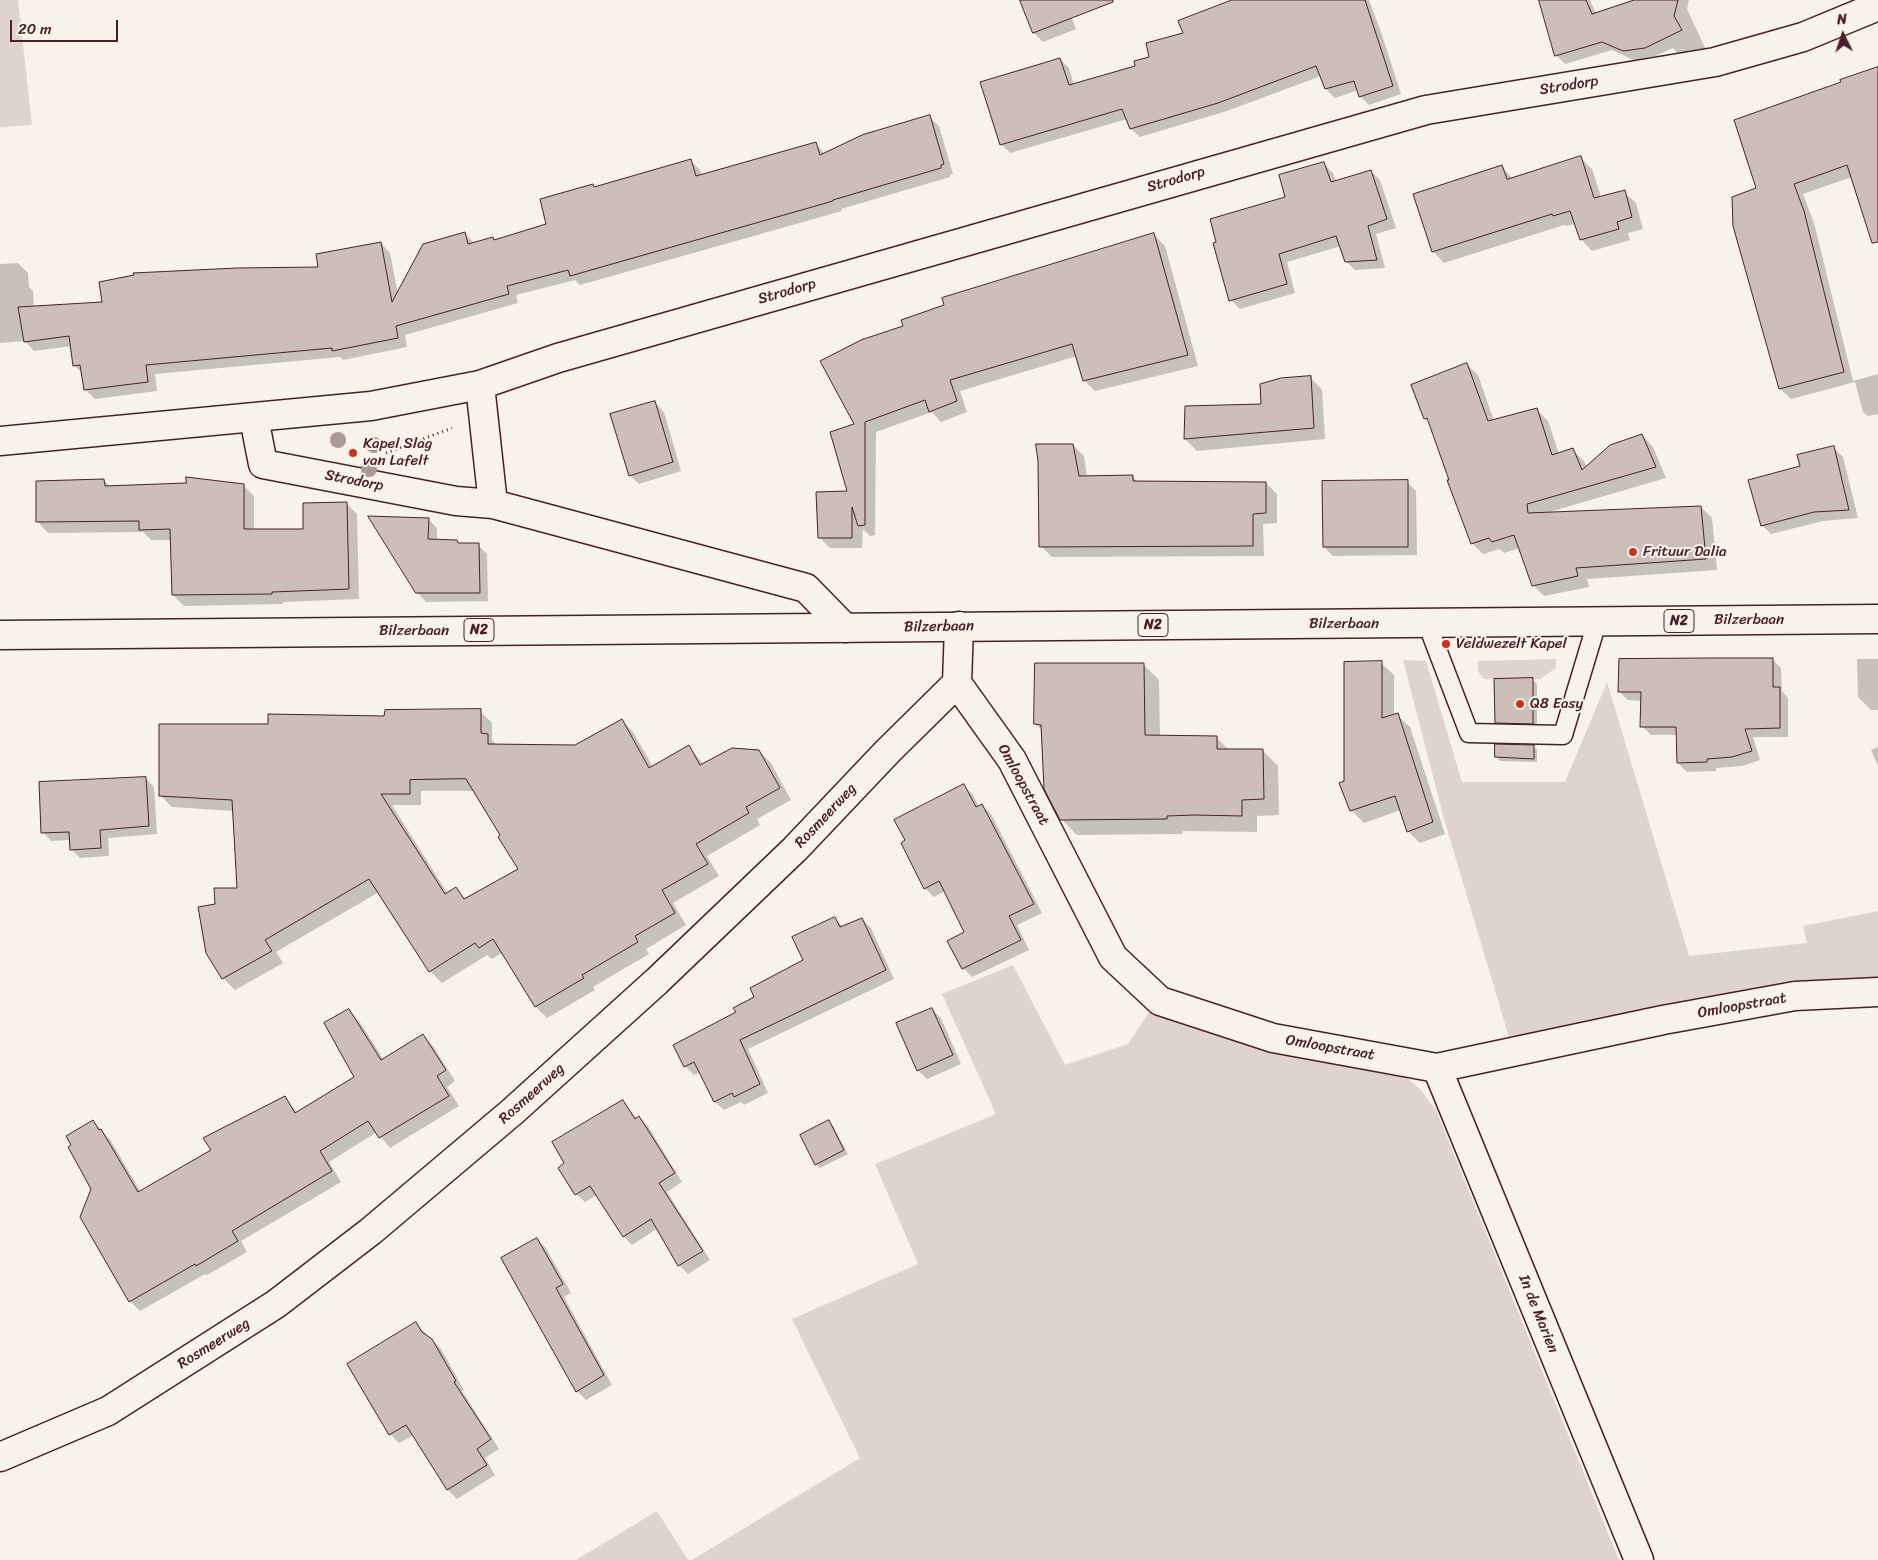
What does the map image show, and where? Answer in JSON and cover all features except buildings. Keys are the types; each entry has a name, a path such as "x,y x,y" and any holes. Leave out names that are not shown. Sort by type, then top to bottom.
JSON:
{"street":[{"name":"Strodorp","path":"0,441 371,406 480,385 558,358 1426,110 1715,62 1803,37 1878,6"},
{"path":"480,385 493,504"},
{"name":"Strodorp","path":"254,418 262,464 456,501 493,504 806,588 845,628"},
{"name":"Bilzerbaan","path":"0,635 1878,619"},
{"path":"957,683 959,626"},
{"name":"Omloopstraat","path":"957,683 1012,760 1113,957 1160,1001 1273,1038 1437,1068 1663,1020 1795,996 1878,992"},
{"name":"Rosmeerweg","path":"0,1457 108,1411 276,1304 371,1231 512,1112 657,981 795,849 888,751 957,683"},
{"name":"In de Marien","path":"1437,1068 1639,1560"}],"lane":[{"path":"1427,624 1469,733 1563,735 1597,622"}],"path":[{"path":"388,458 379,455 484,416"}],"shaded area":[{"path":"0,0 18,0 32,125 0,127"},
{"path":"1556,659 1556,668 1540,679 1484,679 1478,672 1478,661"},
{"path":"1403,660 1426,661 1462,782 1565,782 1607,682 1689,956 1807,943 1803,926 1878,911 1878,980 1824,984 1687,1000 1511,1044 1444,819"},
{"path":"1013,965 1065,1065 1128,1044 1150,1011 1323,1060 1407,1078 1420,1089 1436,1110 1619,1560 692,1560 860,1458 792,1319 918,1264 875,1164 996,1114 942,994"},
{"path":"657,1511 688,1560 576,1560"}],"place":[{"name":"Kapel Slag van Lafelt","path":"353,453"},
{"name":"Frituur Dalia","path":"1633,552"},
{"name":"Veldwezelt Kapel","path":"1446,644"},
{"name":"Q8 Easy","path":"1520,704"}]}
